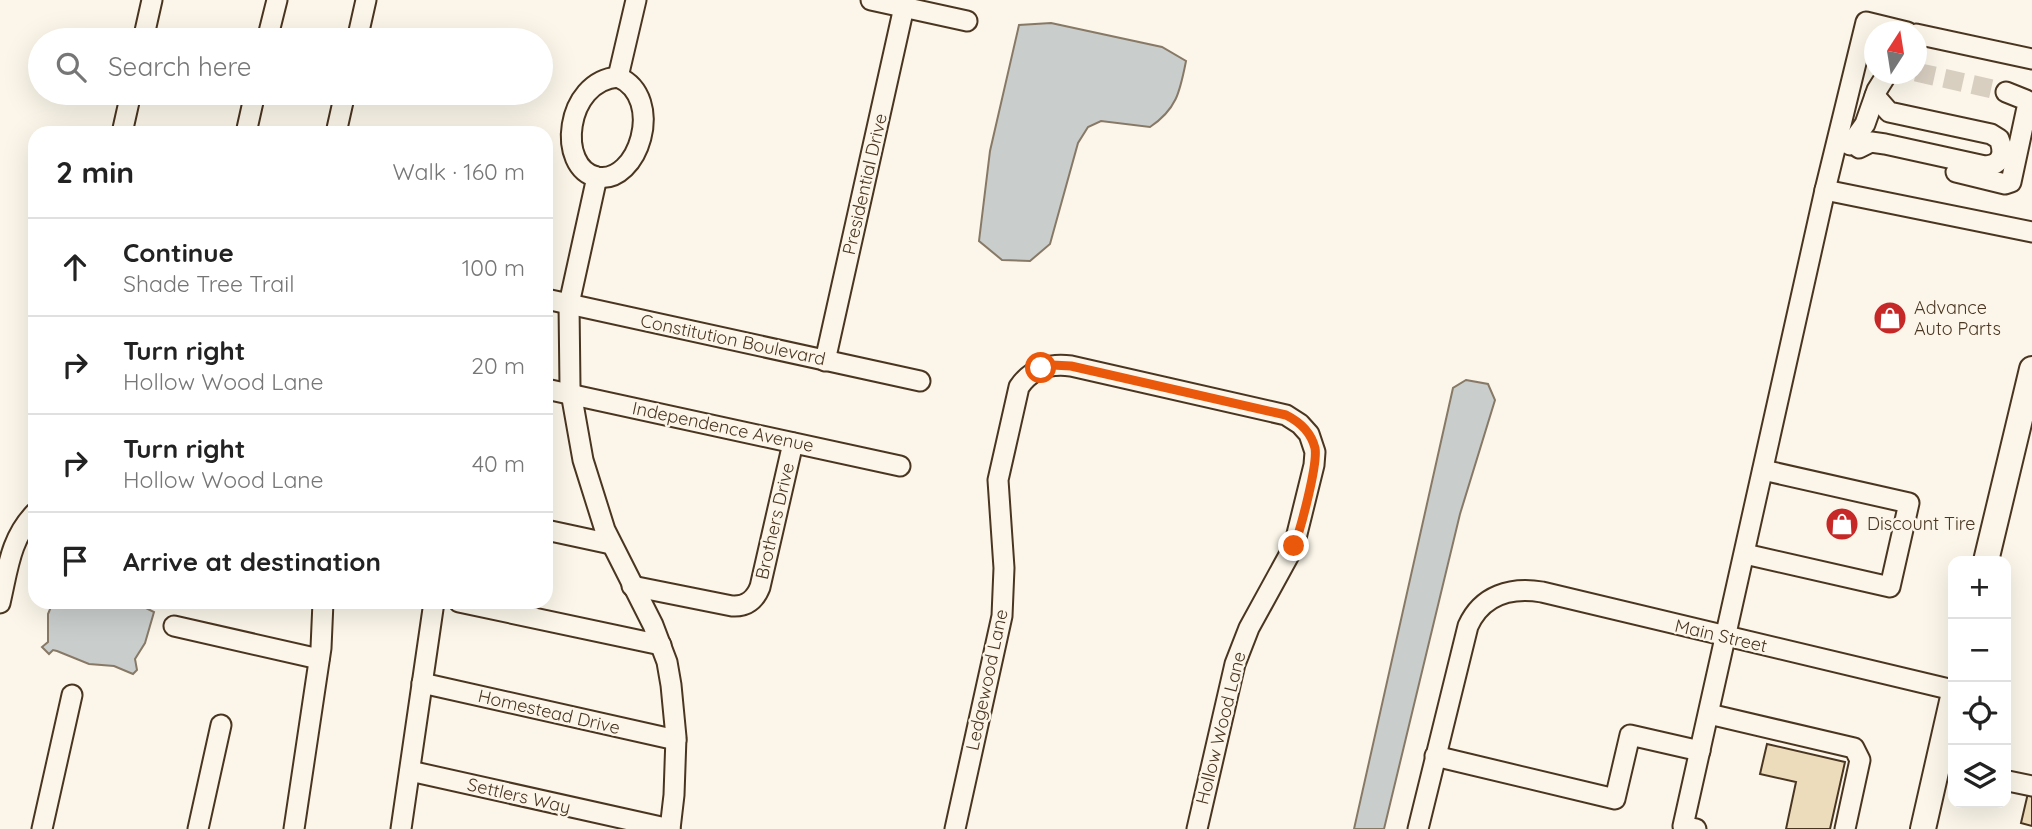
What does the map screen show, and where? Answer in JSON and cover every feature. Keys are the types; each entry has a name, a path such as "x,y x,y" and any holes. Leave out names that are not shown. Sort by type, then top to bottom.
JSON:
{"main road":[{"path":"1987,556 2032,369"},
{"path":"1923,829 1948,719"}],"street":[{"path":"146,28 152,0"},
{"path":"270,28 276,0"},
{"path":"360,28 366,0"},
{"path":"618,77 636,0"},
{"path":"871,0 967,22"},
{"name":"Presidential Drive","path":"825,361 904,7"},
{"path":"1849,145 1864,36"},
{"path":"1927,36 2032,59"},
{"path":"618,77 636,90 643,105 641,136 635,153 625,167 611,175 597,177 587,173 578,163 572,144 573,125 578,105 587,90 602,80 618,77"},
{"path":"1696,829 1684,826 1825,190 1849,145 1865,124 1880,84"},
{"path":"1849,145 2005,184 2011,182 2028,103 2006,92"},
{"path":"1849,145 1871,142 1885,144 1985,166 1999,162 2002,154 1999,139 1991,134 1889,112 1875,96"},
{"path":"124,126 128,105"},
{"path":"248,126 252,105"},
{"path":"338,126 342,105"},
{"path":"597,177 569,304 571,394 583,460 602,521 661,645 671,685 676,740 670,829"},
{"path":"1825,190 2032,232"},
{"name":"Constitution Boulevard","path":"553,301 919,381"},
{"name":"Ledgewood Lane","path":"956,829 1002,616 1004,568 999,470 1017,391 1024,379 1035,371 1052,365 1071,366 1286,415 1309,434"},
{"name":"Independence Avenue","path":"553,390 900,466"},
{"name":"Hollow Wood Lane","path":"1197,829 1235,664 1249,628 1297,539 1315,457 1309,434"},
{"name":"Brothers Drive","path":"632,586 732,607 745,605 752,600 760,587 793,443"},
{"path":"1745,554 1889,587 1909,503 1763,470"},
{"path":"0,604 14,542 28,520"},
{"path":"553,532 611,544"},
{"name":"Main Street","path":"1435,756 1473,615 1490,599 1523,589 1948,689"},
{"path":"294,829 323,631 323,609"},
{"path":"401,829 433,609"},
{"path":"492,609 661,645"},
{"path":"174,626 319,659"},
{"name":"Homestead Drive","path":"422,683 676,740"},
{"path":"42,829 72,695"},
{"path":"1709,715 1854,748 1860,760 1845,829"},
{"path":"198,829 221,725"},
{"path":"1418,829 1435,756 1615,799 1630,735 1700,751"},
{"name":"Settlers Way","path":"410,771 670,829"},
{"path":"2011,782 2032,786"}],"shaded area":[{"path":"1051,23 1162,47 1186,61 1184,72 1172,106 1150,127 1101,121 1088,127 1078,143 1050,244 1030,261 1002,260 979,241 990,151 1019,25"},
{"path":"1466,380 1488,384 1495,400 1460,514 1384,829 1354,829 1453,388"},
{"path":"50,609 148,609 154,612 145,643 135,659 137,670 133,674 114,666 89,664 53,650 49,654 42,647 48,642"}],"building":[{"path":"1767,744 1845,762 1830,829 1786,829 1796,782 1760,774"},
{"path":"2028,793 2032,793 2032,826 2021,823"}],"tunnel":[{"path":"1927,74 2006,92"}],"place":[{"name":"Advance Auto Parts","path":"1890,318"},
{"name":"Discount Tire","path":"1842,524"}],"route":[{"path":"1041,368 1052,365 1071,366 1286,415 1295,420 1309,434 1315,452 1294,546"}]}
